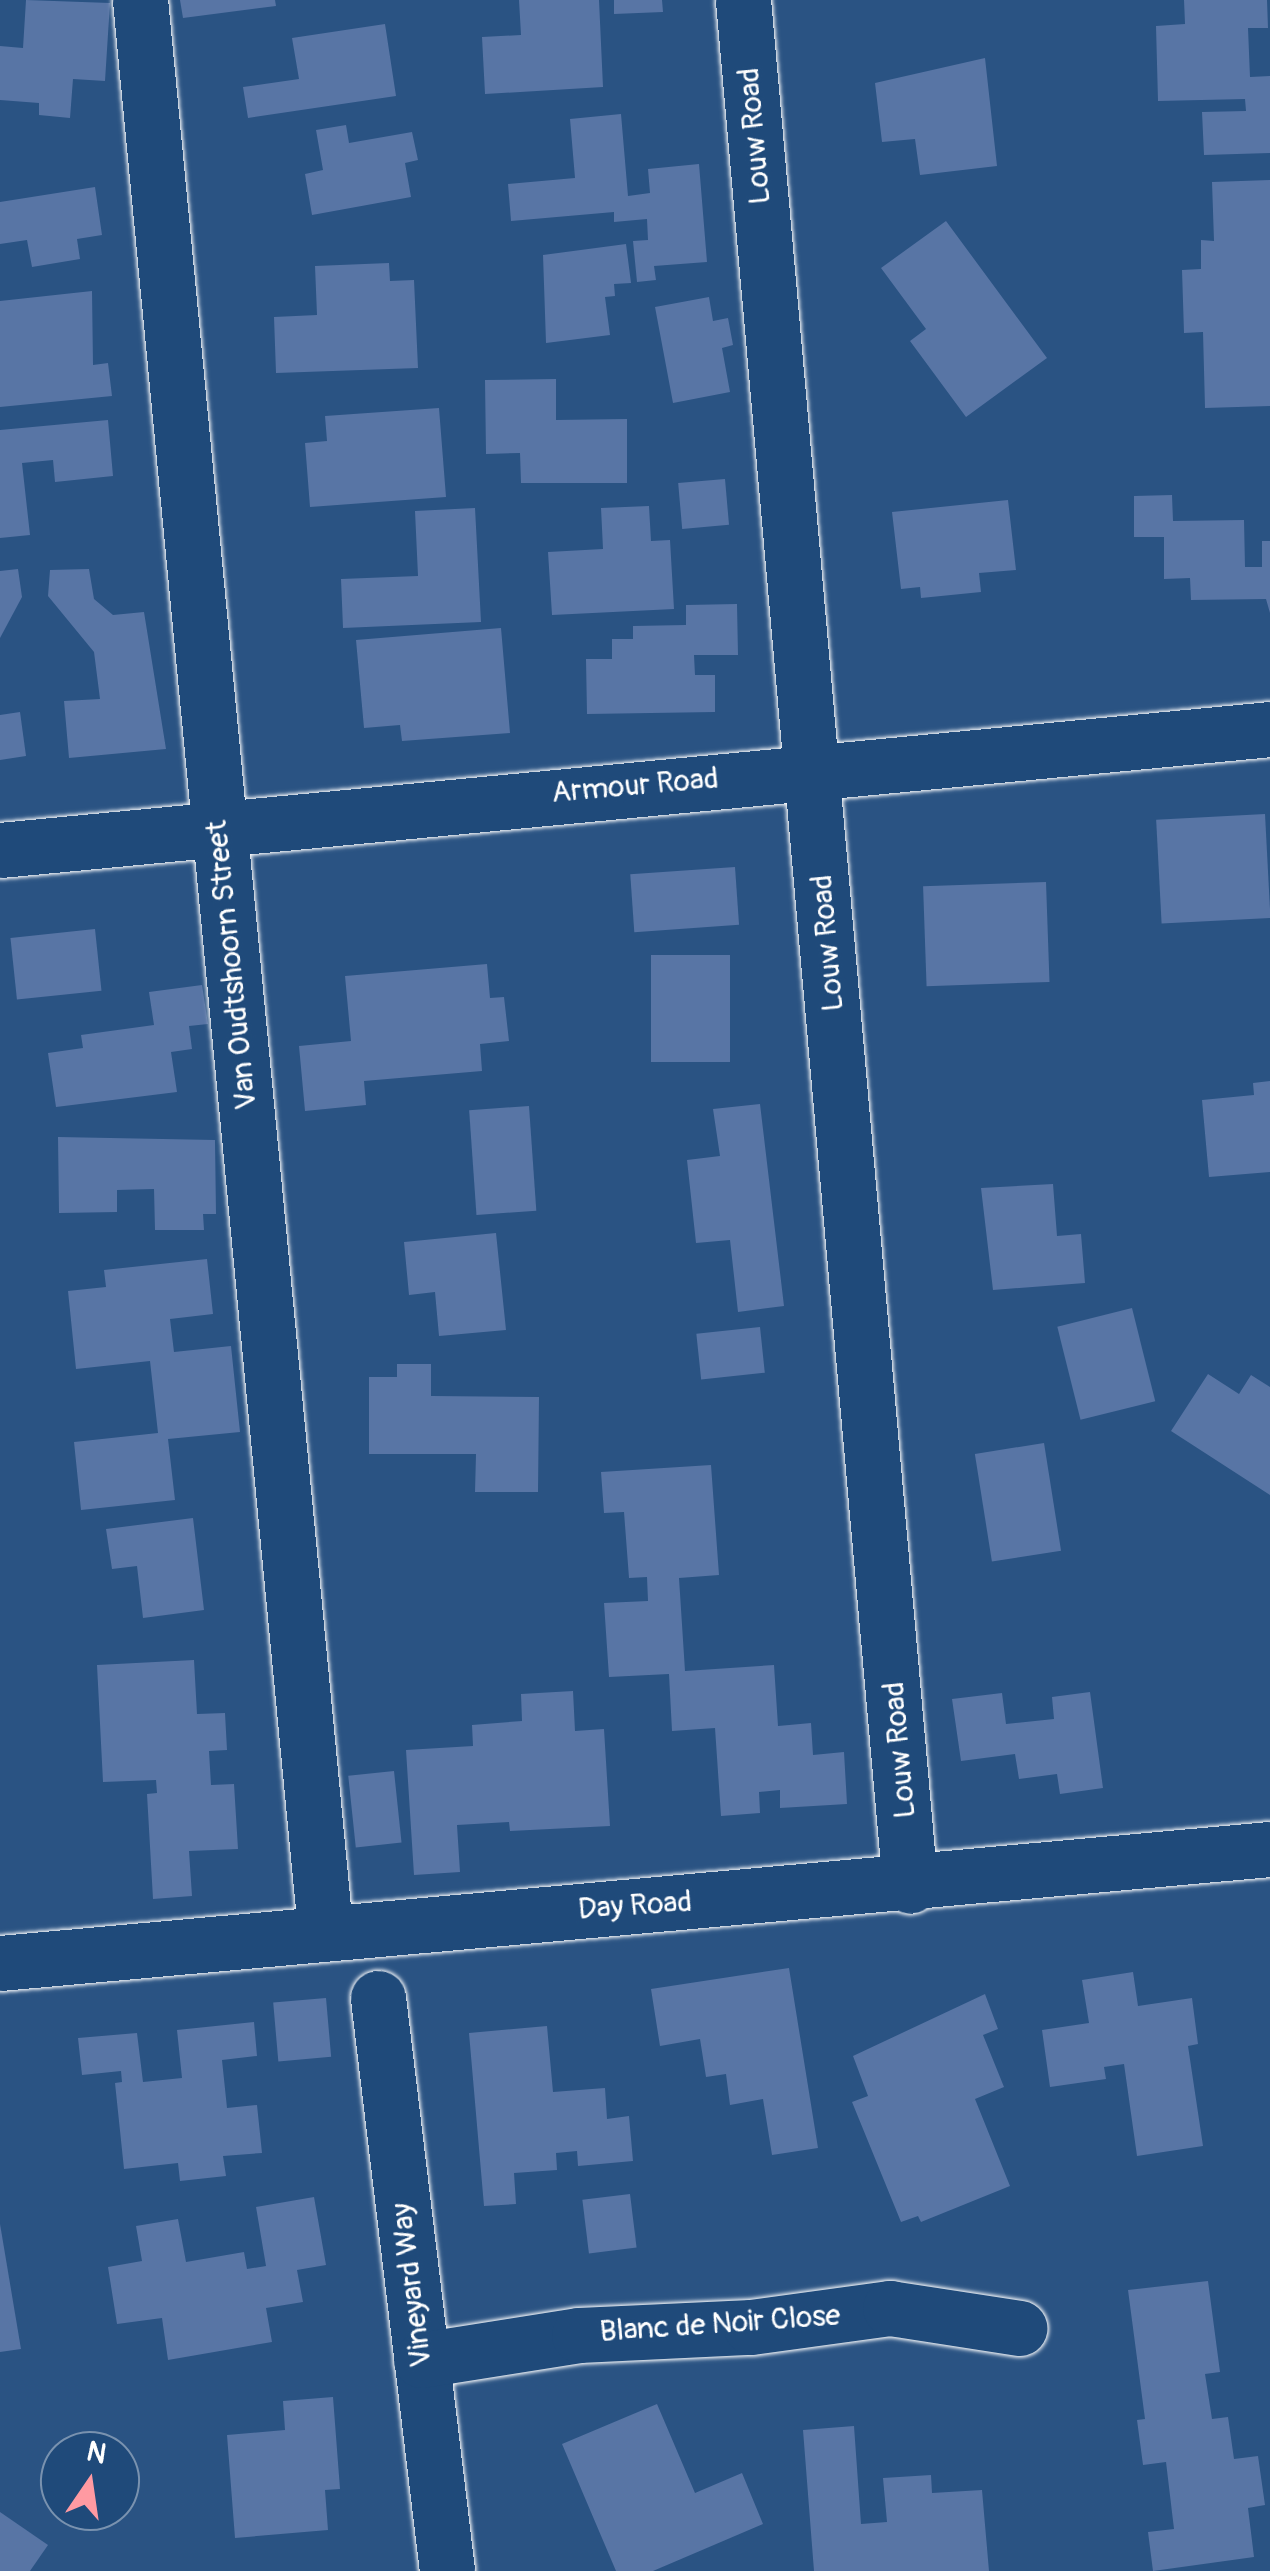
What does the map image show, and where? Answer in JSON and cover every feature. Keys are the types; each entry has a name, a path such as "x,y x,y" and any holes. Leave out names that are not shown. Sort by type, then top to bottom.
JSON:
{"street":[{"name":"Van Oudtshoorn Street","path":"140,0 326,1929"},
{"name":"Louw Road","path":"742,0 910,1886"},
{"name":"Armour Road","path":"0,850 219,825 1270,729"},
{"name":"Day Road","path":"0,1964 326,1929 910,1886 1270,1849"},
{"name":"Vineyard Way","path":"378,1998 447,2571"},
{"name":"Blanc de Noir Close","path":"421,2360 579,2335 751,2326 890,2308 1019,2328"}],"building":[{"path":"26,0 110,3 105,81 73,79 70,118 39,115 39,103 0,100 0,46 23,48"},
{"path":"180,0 275,0 276,6 183,18"},
{"path":"519,0 599,0 603,87 485,94 482,37 521,35"},
{"path":"614,0 662,0 663,12 614,14"},
{"path":"1184,0 1267,0 1268,28 1248,28 1250,77 1270,76 1270,153 1204,155 1202,112 1246,111 1245,99 1158,101 1156,26 1185,24"},
{"path":"385,24 396,96 248,118 243,87 299,79 292,38"},
{"path":"985,58 997,166 920,175 915,139 882,142 875,83"},
{"path":"621,114 628,196 650,193 648,169 699,164 707,262 654,266 656,280 637,282 633,241 648,240 647,219 614,222 614,212 511,221 508,184 575,178 570,119"},
{"path":"346,125 349,143 412,132 418,160 405,163 411,197 312,215 305,174 323,170 316,130"},
{"path":"1270,180 1270,406 1205,408 1203,332 1184,333 1182,270 1201,269 1201,240 1214,241 1212,182"},
{"path":"95,187 102,235 77,239 80,259 32,267 27,240 0,244 0,202"},
{"path":"946,221 1047,358 966,417 910,341 926,329 881,268"},
{"path":"626,244 631,283 614,284 615,296 605,297 610,335 546,343 543,255"},
{"path":"389,263 390,281 414,280 418,368 276,373 274,317 317,315 315,266"},
{"path":"92,291 93,365 108,363 112,396 0,407 0,301"},
{"path":"709,297 713,321 728,318 733,345 722,348 730,392 673,403 655,307"},
{"path":"556,379 556,420 627,419 627,483 521,483 520,453 486,454 485,380"},
{"path":"439,408 446,497 310,507 305,443 327,441 325,416"},
{"path":"108,420 113,476 55,482 53,460 22,463 30,535 0,538 0,430"},
{"path":"725,479 729,525 682,529 678,483"},
{"path":"1172,495 1173,521 1244,520 1245,567 1262,567 1262,541 1270,541 1270,613 1266,599 1191,600 1190,578 1164,579 1164,537 1134,537 1134,496"},
{"path":"1008,500 1016,570 979,573 981,592 921,598 920,587 901,589 892,512"},
{"path":"649,506 651,541 670,540 674,609 552,615 548,552 603,549 601,508"},
{"path":"475,508 481,622 343,628 341,579 418,576 415,511"},
{"path":"18,569 22,597 0,638 0,571"},
{"path":"89,569 94,599 113,615 144,612 166,749 69,758 64,701 100,699 94,652 48,596 50,570"},
{"path":"737,604 738,655 694,655 695,675 715,675 715,712 587,714 586,659 612,659 612,639 633,639 633,626 686,625 686,605"},
{"path":"501,628 510,733 402,741 400,725 364,728 356,640"},
{"path":"20,712 26,756 0,760 0,715"},
{"path":"1265,814 1270,918 1162,924 1156,820"},
{"path":"735,867 739,925 634,932 630,874"},
{"path":"1046,882 1049,982 927,986 923,886"},
{"path":"95,929 101,991 17,1000 10,938"},
{"path":"651,955 730,955 730,1062 651,1062"},
{"path":"487,964 490,998 504,997 509,1041 480,1044 482,1071 364,1081 366,1105 305,1111 299,1046 351,1041 345,976"},
{"path":"202,985 208,1024 189,1026 192,1049 171,1052 177,1092 56,1107 48,1053 83,1048 81,1035 154,1025 149,992"},
{"path":"1270,1081 1270,1172 1209,1177 1202,1100 1254,1095 1253,1083"},
{"path":"760,1104 784,1306 738,1312 730,1240 696,1243 687,1160 720,1156 713,1109"},
{"path":"529,1106 536,1211 476,1215 469,1110"},
{"path":"58,1137 215,1140 216,1214 203,1214 204,1230 155,1230 154,1189 117,1190 117,1212 59,1213"},
{"path":"1053,1184 1057,1236 1081,1234 1085,1283 993,1290 981,1188"},
{"path":"496,1233 506,1330 439,1336 435,1292 409,1295 404,1242"},
{"path":"207,1259 213,1314 170,1319 174,1352 231,1346 240,1432 168,1439 175,1500 81,1510 74,1442 158,1433 150,1361 76,1369 68,1291 106,1287 104,1270"},
{"path":"1132,1308 1155,1401 1081,1420 1057,1327"},
{"path":"760,1327 765,1373 701,1379 696,1334"},
{"path":"397,1364 431,1364 431,1396 539,1397 538,1492 475,1492 476,1454 369,1454 369,1377 397,1377"},
{"path":"1208,1374 1239,1394 1251,1375 1270,1387 1270,1495 1171,1431"},
{"path":"1044,1443 1061,1551 992,1562 975,1454"},
{"path":"711,1465 719,1575 679,1578 685,1671 774,1665 778,1726 811,1723 813,1755 844,1752 847,1804 780,1808 780,1790 759,1792 760,1813 721,1816 715,1728 672,1731 669,1674 609,1677 604,1603 648,1601 647,1577 629,1578 624,1512 604,1513 601,1472"},
{"path":"193,1518 204,1610 143,1618 137,1566 112,1569 106,1529"},
{"path":"194,1660 197,1714 225,1713 227,1750 209,1751 211,1785 234,1784 238,1849 189,1851 192,1896 153,1899 147,1794 157,1793 156,1780 103,1782 97,1665"},
{"path":"573,1691 575,1731 604,1729 610,1826 510,1831 509,1822 457,1825 460,1872 414,1875 406,1750 473,1746 472,1725 522,1721 521,1694"},
{"path":"1090,1692 1103,1788 1060,1794 1057,1774 1019,1779 1015,1754 961,1761 952,1699 1002,1693 1006,1724 1054,1719 1052,1697"},
{"path":"394,1771 402,1843 356,1847 348,1776"},
{"path":"789,1968 818,2148 772,2155 763,2099 730,2105 726,2074 706,2077 700,2039 660,2046 651,1989"},
{"path":"1133,1972 1138,2006 1192,1998 1198,2044 1188,2046 1203,2146 1137,2156 1124,2064 1104,2067 1106,2079 1050,2087 1042,2030 1089,2023 1082,1980"},
{"path":"985,1994 998,2029 983,2035 1004,2087 975,2099 1010,2186 921,2222 918,2216 901,2222 852,2102 868,2096 853,2056"},
{"path":"326,1998 331,2057 278,2061 273,2003"},
{"path":"254,2022 257,2056 222,2060 227,2108 257,2105 262,2153 223,2156 226,2176 180,2181 178,2163 124,2169 115,2083 122,2082 121,2071 82,2075 78,2038 137,2033 143,2082 182,2078 177,2030"},
{"path":"547,2026 553,2092 605,2088 607,2119 629,2116 633,2161 578,2166 577,2151 556,2153 557,2170 514,2173 516,2204 484,2206 469,2033"},
{"path":"630,2194 637,2248 589,2253 582,2200"},
{"path":"314,2197 326,2265 297,2270 303,2302 266,2308 272,2342 168,2360 162,2318 117,2324 108,2267 142,2261 136,2226 178,2219 186,2262 244,2252 247,2269 266,2266 256,2207"},
{"path":"0,2224 21,2349 0,2352"},
{"path":"1208,2281 1220,2372 1205,2374 1212,2419 1228,2417 1234,2459 1258,2456 1265,2505 1248,2508 1254,2557 1153,2571 1148,2532 1174,2529 1166,2462 1143,2465 1137,2420 1145,2419 1128,2290"},
{"path":"333,2397 340,2489 325,2490 328,2530 235,2538 227,2435 285,2430 283,2401"},
{"path":"657,2404 695,2493 742,2473 763,2524 653,2571 616,2571 562,2444"},
{"path":"854,2426 861,2524 887,2522 883,2478 931,2475 932,2493 982,2490 989,2571 814,2571 803,2430"},
{"path":"0,2512 48,2545 30,2571 0,2571"}]}
